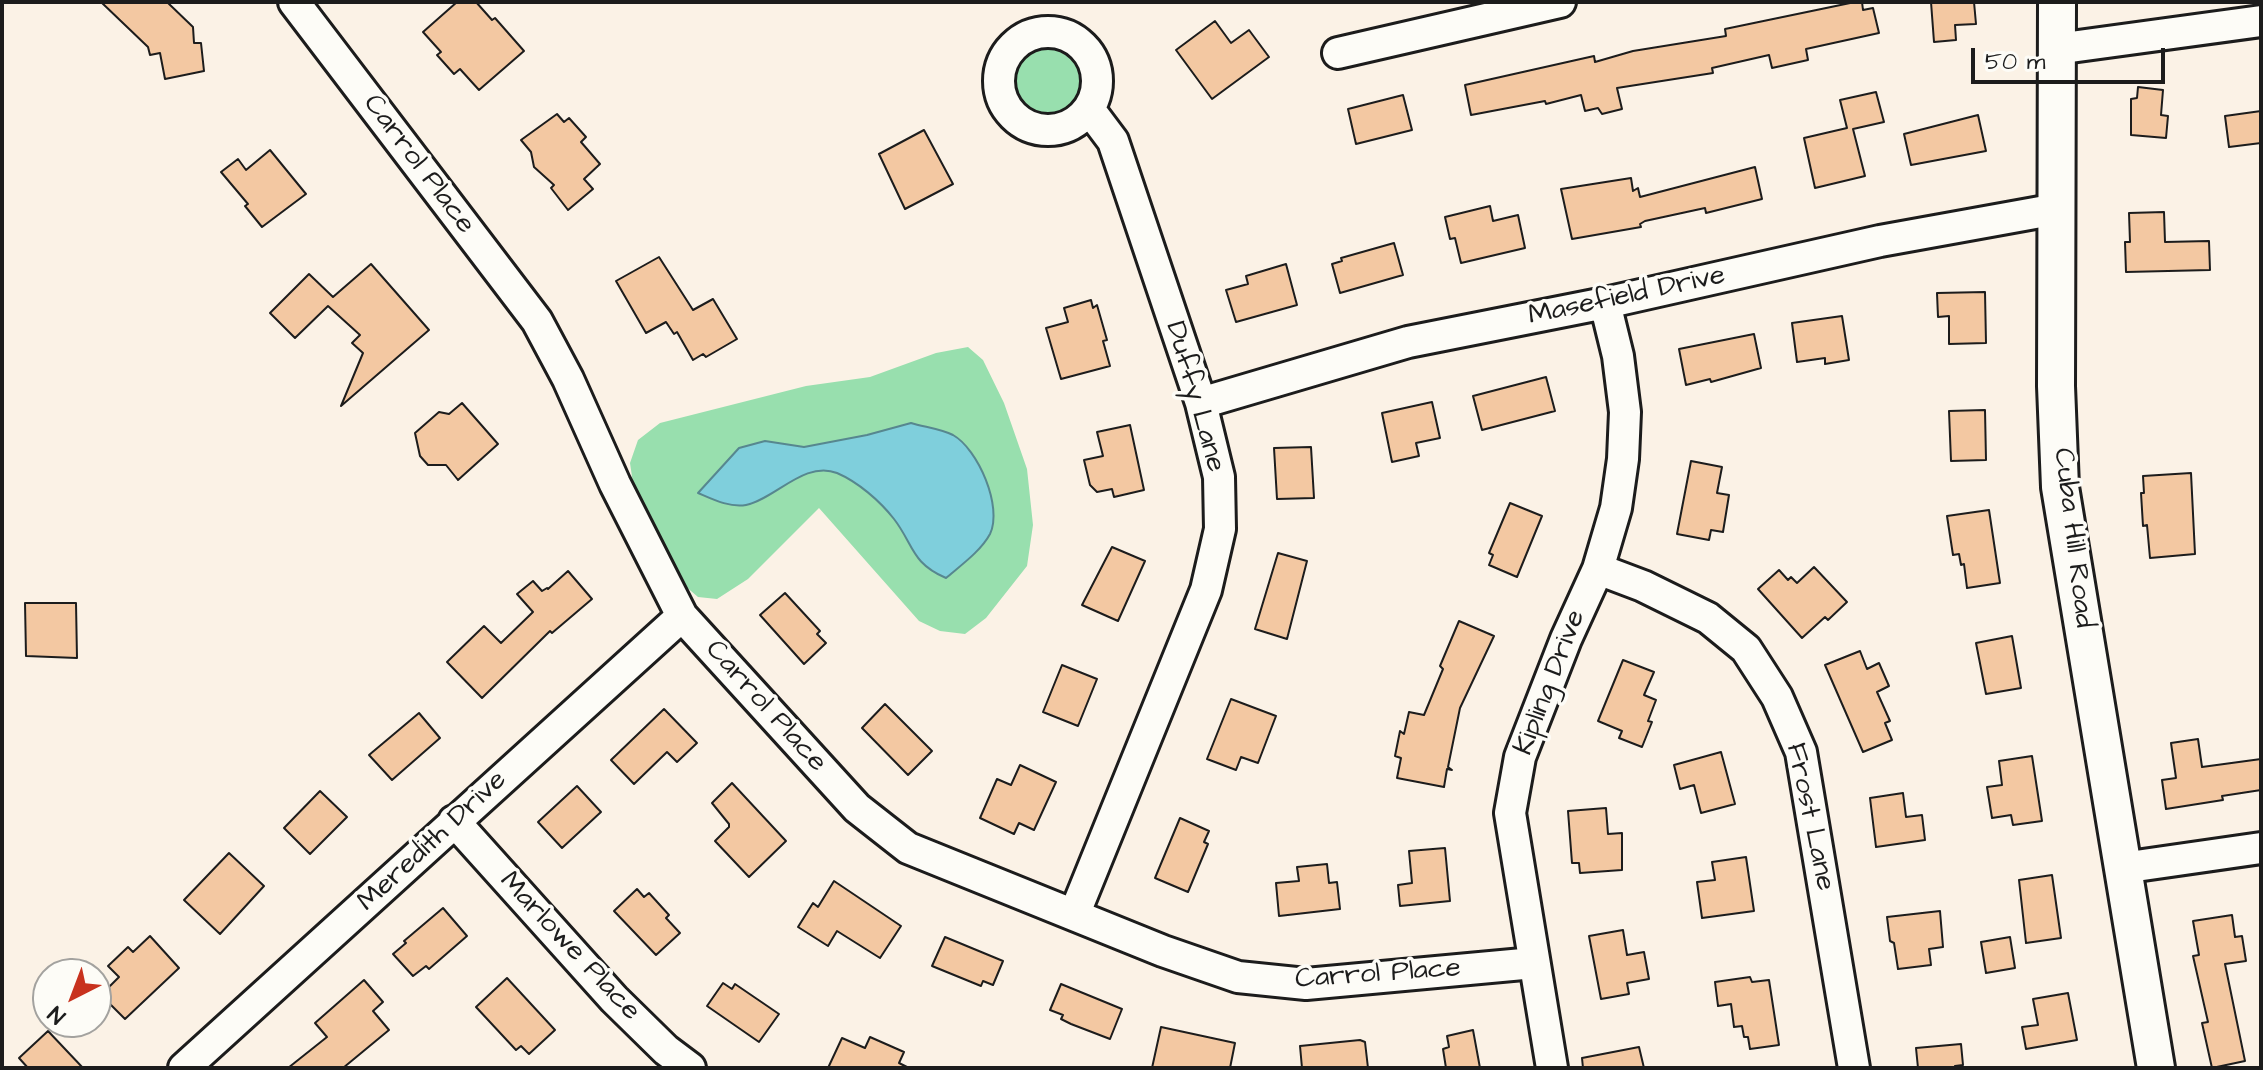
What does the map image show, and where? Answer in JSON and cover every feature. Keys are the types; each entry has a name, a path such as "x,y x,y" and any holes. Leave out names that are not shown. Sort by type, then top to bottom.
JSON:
{"main road":[{"name":"Cuba Hill Road","path":"2057,2 2056,386 2060,487 2156,1068"}],"street":[{"name":"Carrol Place","path":"294,2 537,321 682,616 857,808 908,848 1163,951 1238,977 1306,984 1534,963"},
{"path":"1338,53 1482,10 1560,2"},
{"path":"2056,49 2261,21"},
{"name":"Duffy Lane","path":"1074,915 1206,590 1220,529 1219,477 1201,403 1113,141 1089,109"},
{"name":"Masefield Drive","path":"1201,403 1408,342 1605,303 1880,241 2057,209"},
{"name":"Kipling Drive","path":"1552,1068 1510,813 1520,757 1566,639 1598,569 1616,508 1625,412 1618,356 1605,303"},
{"name":"Frost Lane","path":"1598,569 1643,586 1708,618 1746,649 1777,697 1801,752 1854,1068"},
{"name":"Meredith Drive","path":"184,1068 265,998 454,821 682,616"},
{"name":"Marlowe Place","path":"454,821 614,999 666,1050 690,1068"},
{"path":"2122,868 2261,848"}],"green space":[{"path":"1048,40 1064,43 1077,52 1086,65 1089,81 1086,97 1077,110 1064,119 1048,122 1032,119 1019,110 1010,97 1007,81 1010,65 1019,52 1032,43"},
{"path":"968,347 983,360 1004,403 1027,469 1033,525 1027,566 986,618 965,634 940,631 919,621 819,508 748,579 717,599 698,597 670,573 634,490 630,463 638,440 660,423 806,386 870,377 936,353"}],"water":[{"path":"911,423 948,433 962,442 979,465 991,495 993,523 990,534 976,552 946,578 919,560 894,519 875,499 853,481 837,473 825,470 813,472 757,501 740,506 698,493 739,448 765,441 804,447"}],"building":[{"path":"101,2 167,2 193,27 194,43 201,43 204,71 165,79 160,53 150,55 148,47"},
{"path":"457,2 476,2 524,51 479,90 460,69 454,74 437,55 441,52 423,32"},
{"path":"1862,2 1863,10 1873,8 1879,33 1806,49 1808,60 1772,68 1769,55 1712,68 1713,73 1617,88 1622,109 1602,114 1598,108 1585,111 1581,95 1546,104 1545,101 1471,115 1465,85 1594,56 1595,62 1633,51 1726,36 1725,29"},
{"path":"1931,2 1974,2 1976,24 1955,25 1956,40 1934,42"},
{"path":"1215,21 1231,43 1249,30 1269,57 1212,99 1176,50"},
{"path":"2138,87 2163,90 2161,115 2168,116 2166,138 2131,135 2131,99 2137,98"},
{"path":"1876,92 1884,122 1853,129 1865,176 1815,188 1804,138 1847,128 1840,100"},
{"path":"1403,95 1412,130 1356,144 1348,109"},
{"path":"2261,111 2261,143 2229,147 2225,116"},
{"path":"557,114 564,122 569,118 586,137 581,142 600,164 584,179 593,189 568,210 551,188 554,185 534,167 531,152 521,140"},
{"path":"1978,115 1986,151 1911,165 1904,134"},
{"path":"924,130 953,184 905,209 879,154"},
{"path":"270,150 306,194 262,227 245,206 248,204 221,172 238,159 246,170"},
{"path":"1755,167 1762,199 1706,213 1705,208 1645,221 1640,224 1641,227 1572,239 1561,189 1631,178 1633,191 1638,188 1640,197"},
{"path":"1490,206 1493,221 1518,215 1525,248 1461,263 1455,238 1450,239 1445,217"},
{"path":"2164,212 2165,242 2209,241 2210,270 2126,272 2125,242 2130,242 2129,213"},
{"path":"1394,243 1403,275 1340,293 1332,264 1342,261 1341,258"},
{"path":"659,257 693,310 713,299 737,339 706,357 703,354 693,360 677,332 674,334 666,322 646,333 616,281"},
{"path":"371,264 429,330 341,406 363,353 352,343 360,335 328,306 295,338 270,313 309,274 333,297"},
{"path":"1286,264 1297,305 1236,322 1226,290 1248,284 1246,276"},
{"path":"1985,292 1986,343 1949,344 1949,316 1938,317 1937,293"},
{"path":"1091,300 1093,308 1097,305 1107,340 1103,341 1110,366 1061,379 1046,328 1068,322 1064,308"},
{"path":"1842,316 1849,360 1825,364 1825,358 1797,362 1792,323"},
{"path":"1754,334 1761,368 1711,382 1710,379 1686,385 1679,349"},
{"path":"1546,377 1555,411 1482,430 1473,396"},
{"path":"1432,402 1440,438 1416,443 1419,456 1392,462 1382,413"},
{"path":"462,403 498,444 458,480 446,465 428,465 420,456 415,433 439,412 449,414"},
{"path":"1985,410 1986,460 1951,461 1949,411"},
{"path":"1130,425 1144,490 1114,497 1112,489 1097,492 1090,485 1084,460 1103,456 1097,432"},
{"path":"1311,447 1314,498 1277,499 1274,448"},
{"path":"1691,461 1722,467 1717,493 1729,495 1723,532 1711,530 1709,540 1677,534"},
{"path":"2191,473 2195,554 2150,558 2147,525 2143,526 2143,476"},
{"path":"1510,503 1542,516 1517,577 1489,565 1493,555 1489,553"},
{"path":"1989,510 2000,583 1967,588 1964,564 1961,565 1959,554 1953,555 1947,516"},
{"path":"1112,547 1145,561 1118,621 1082,605"},
{"path":"1278,553 1307,561 1287,639 1255,629"},
{"path":"1814,567 1847,602 1802,638 1758,589 1779,570 1788,580 1791,577 1797,583"},
{"path":"568,571 592,599 552,633 550,631 482,698 447,662 484,626 501,643 533,612 517,594 533,581 542,591 548,589"},
{"path":"785,593 820,631 817,634 826,643 804,664 760,615"},
{"path":"25,603 76,603 77,658 26,656"},
{"path":"1459,621 1494,636 1460,708 1448,767 1452,770 1447,769 1444,787 1397,778 1401,758 1395,756 1400,731 1404,734 1409,712 1424,715"},
{"path":"2012,636 2021,688 1986,694 1976,643"},
{"path":"1860,651 1867,669 1879,663 1889,686 1877,692 1890,721 1885,723 1892,740 1863,752 1825,665"},
{"path":"1623,660 1654,672 1644,695 1656,700 1648,721 1652,722 1642,747 1619,738 1622,731 1598,721"},
{"path":"1062,665 1097,679 1078,726 1043,712"},
{"path":"1231,699 1276,716 1258,763 1241,757 1236,770 1207,759"},
{"path":"885,704 932,751 908,775 862,728"},
{"path":"664,709 697,743 677,762 667,752 634,784 611,760"},
{"path":"419,713 440,738 392,780 369,755"},
{"path":"2198,739 2202,767 2261,759 2261,790 2166,809 2162,780 2176,778 2171,743"},
{"path":"1721,752 1735,804 1701,813 1694,785 1680,789 1674,765"},
{"path":"2032,756 2042,821 2013,825 2011,815 1992,818 1987,787 2002,785 1999,761"},
{"path":"1020,765 1056,782 1034,830 1019,823 1014,834 980,818 997,779 1011,785"},
{"path":"732,783 786,841 749,877 715,841 729,824 712,803"},
{"path":"577,786 601,812 562,848 538,822"},
{"path":"320,791 347,817 310,854 284,828"},
{"path":"1903,793 1906,817 1922,815 1925,840 1876,847 1870,798"},
{"path":"1606,808 1608,834 1622,833 1622,870 1580,873 1579,863 1572,863 1568,811"},
{"path":"1180,818 1209,831 1204,842 1208,844 1188,892 1155,878"},
{"path":"1445,848 1450,901 1400,906 1398,885 1412,883 1409,851"},
{"path":"229,853 264,886 220,934 184,900"},
{"path":"1746,857 1754,911 1702,918 1697,882 1715,880 1712,862"},
{"path":"1327,864 1329,883 1337,882 1340,909 1279,916 1276,883 1299,881 1297,867"},
{"path":"2052,875 2061,938 2026,943 2019,880"},
{"path":"834,881 901,926 880,958 837,931 828,946 798,927 813,903 818,907"},
{"path":"637,889 644,897 649,893 680,933 656,955 614,911"},
{"path":"443,908 467,936 429,969 426,966 413,976 393,954"},
{"path":"1940,911 1943,947 1929,949 1931,965 1898,969 1887,917"},
{"path":"2232,915 2235,937 2242,936 2246,961 2225,964 2245,1061 2212,1068 2202,1023 2208,1022 2193,956 2199,955 2193,921"},
{"path":"1623,930 1627,955 1644,952 1649,979 1627,983 1629,994 1601,999 1589,936"},
{"path":"150,936 179,968 125,1019 112,1006 112,984 119,977 112,970 112,962 128,947 133,952"},
{"path":"945,937 1003,961 993,985 983,981 981,986 932,966"},
{"path":"2010,937 2015,968 1986,973 1981,942"},
{"path":"1750,977 1752,982 1769,980 1779,1045 1750,1049 1742,1026 1734,1027 1731,1004 1718,1006 1715,982"},
{"path":"507,978 555,1030 529,1054 521,1046 516,1050 476,1007"},
{"path":"364,980 383,1002 373,1011 389,1030 343,1068 288,1068 327,1037 315,1023"},
{"path":"723,983 732,989 735,984 779,1014 759,1042 707,1006"},
{"path":"1061,984 1122,1009 1110,1039 1071,1024 1061,1019 1063,1015 1050,1010"},
{"path":"2068,993 2077,1040 2026,1049 2022,1027 2038,1025 2033,999"},
{"path":"1161,1027 1235,1043 1230,1068 1152,1068"},
{"path":"1473,1030 1480,1068 1446,1068 1443,1049 1449,1047 1447,1036"},
{"path":"870,1037 904,1052 899,1063 909,1068 828,1068 842,1038 865,1048"},
{"path":"40,1038 55,1038 83,1068 28,1068 19,1058"},
{"path":"1365,1042 1368,1068 1302,1068 1300,1046"},
{"path":"1961,1044 1963,1065 1956,1068 1918,1068 1916,1048"},
{"path":"1639,1047 1644,1068 1583,1068 1582,1058"}]}
